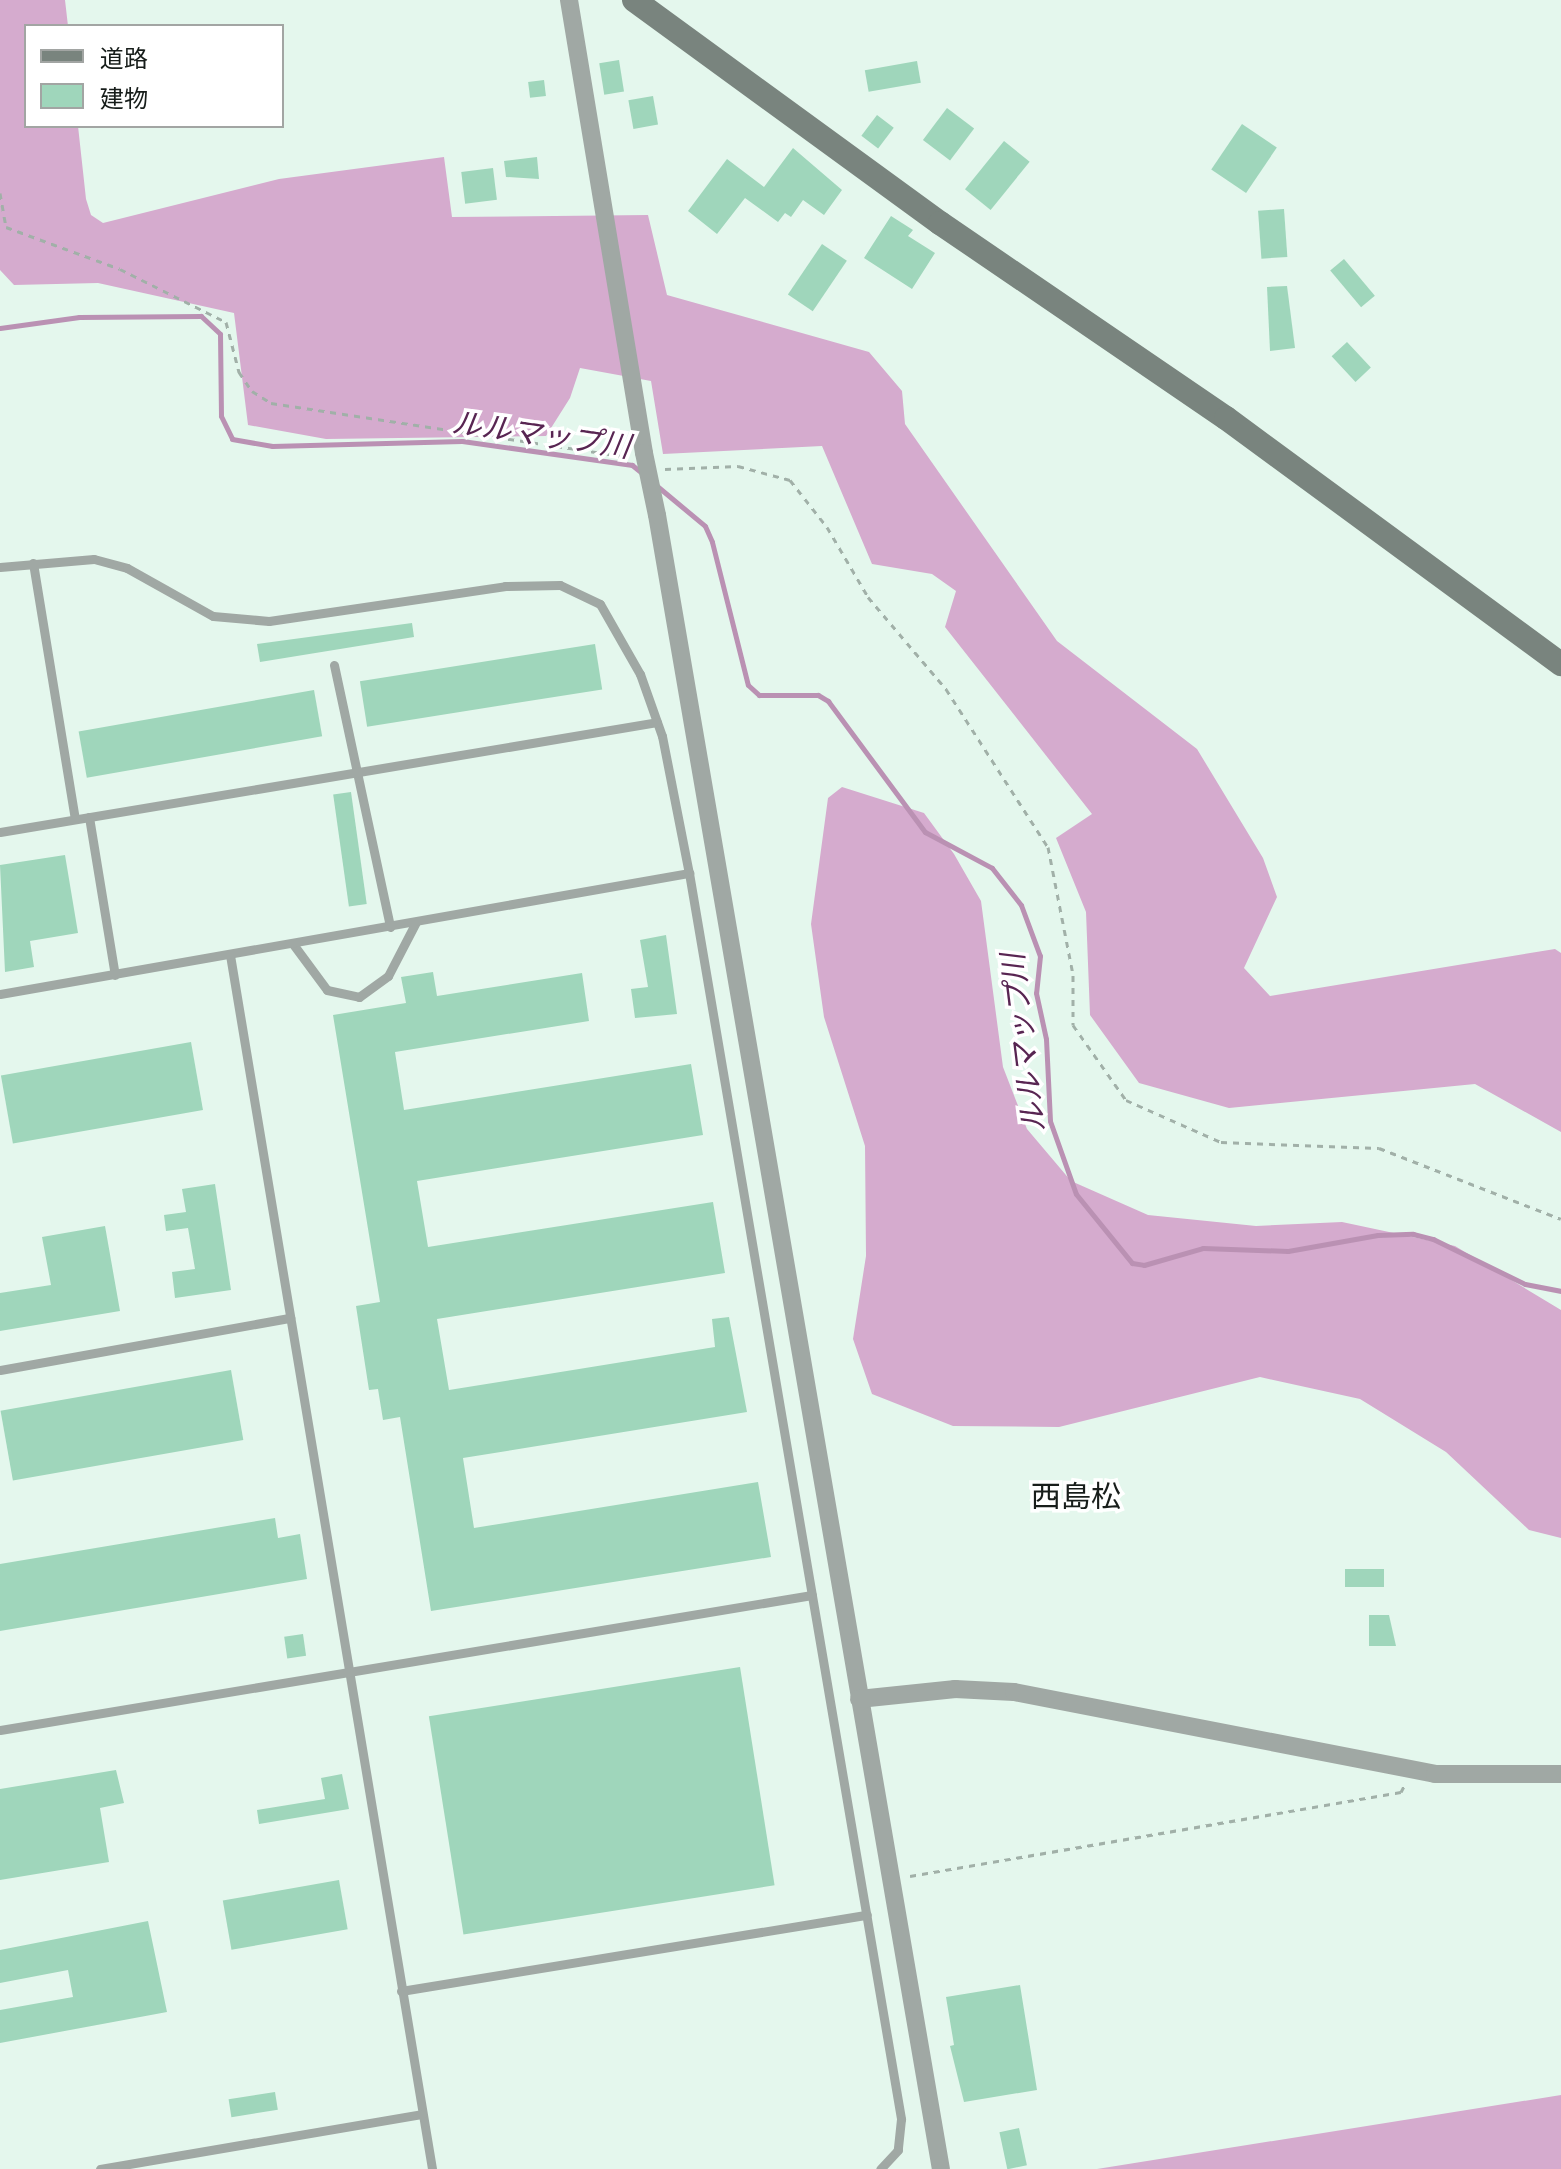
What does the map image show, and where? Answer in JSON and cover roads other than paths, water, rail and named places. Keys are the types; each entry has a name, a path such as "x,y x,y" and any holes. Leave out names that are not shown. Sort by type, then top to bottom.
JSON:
{"street":[{"path":"569,0 641,457 657,515 859,1699 894,1878 941,2169"},
{"path":"634,0 940,223 1226,418 1561,664"},
{"path":"859,1699 955,1689 1014,1692 1415,1769 1561,1774"}],"lane":[{"path":"0,567 94,559 127,568 213,616 269,621 505,586 560,585 600,604 640,674 657,722 689,873 901,2119 898,2150 880,2169"},
{"path":"33,563 75,819"},
{"path":"334,665 360,771 390,927"},
{"path":"0,832 657,722"},
{"path":"89,817 115,975"},
{"path":"0,994 689,873"},
{"path":"293,944 327,990 359,997 388,976 416,922"},
{"path":"230,955 432,2169"},
{"path":"0,1370 290,1318"},
{"path":"0,1730 812,1595"},
{"path":"401,1991 867,1915"},
{"path":"100,2169 421,2114"}],"waterway":[{"name":"ルルマップ川","path":"0,328 79,317 201,316 220,334 221,416 232,439 272,446 462,441 632,465 643,474"},
{"name":"ルルマップ川","path":"657,486 705,526 712,542 748,685 759,695 818,695 828,701 925,832 992,868 1021,905 1040,956 1036,993 1046,1039 1050,1121 1076,1194 1132,1263 1144,1265 1203,1248 1288,1251 1378,1235 1413,1234 1433,1239 1525,1284 1561,1291"}],"district":[{"name":"西島松","path":"1076,1497"}]}
